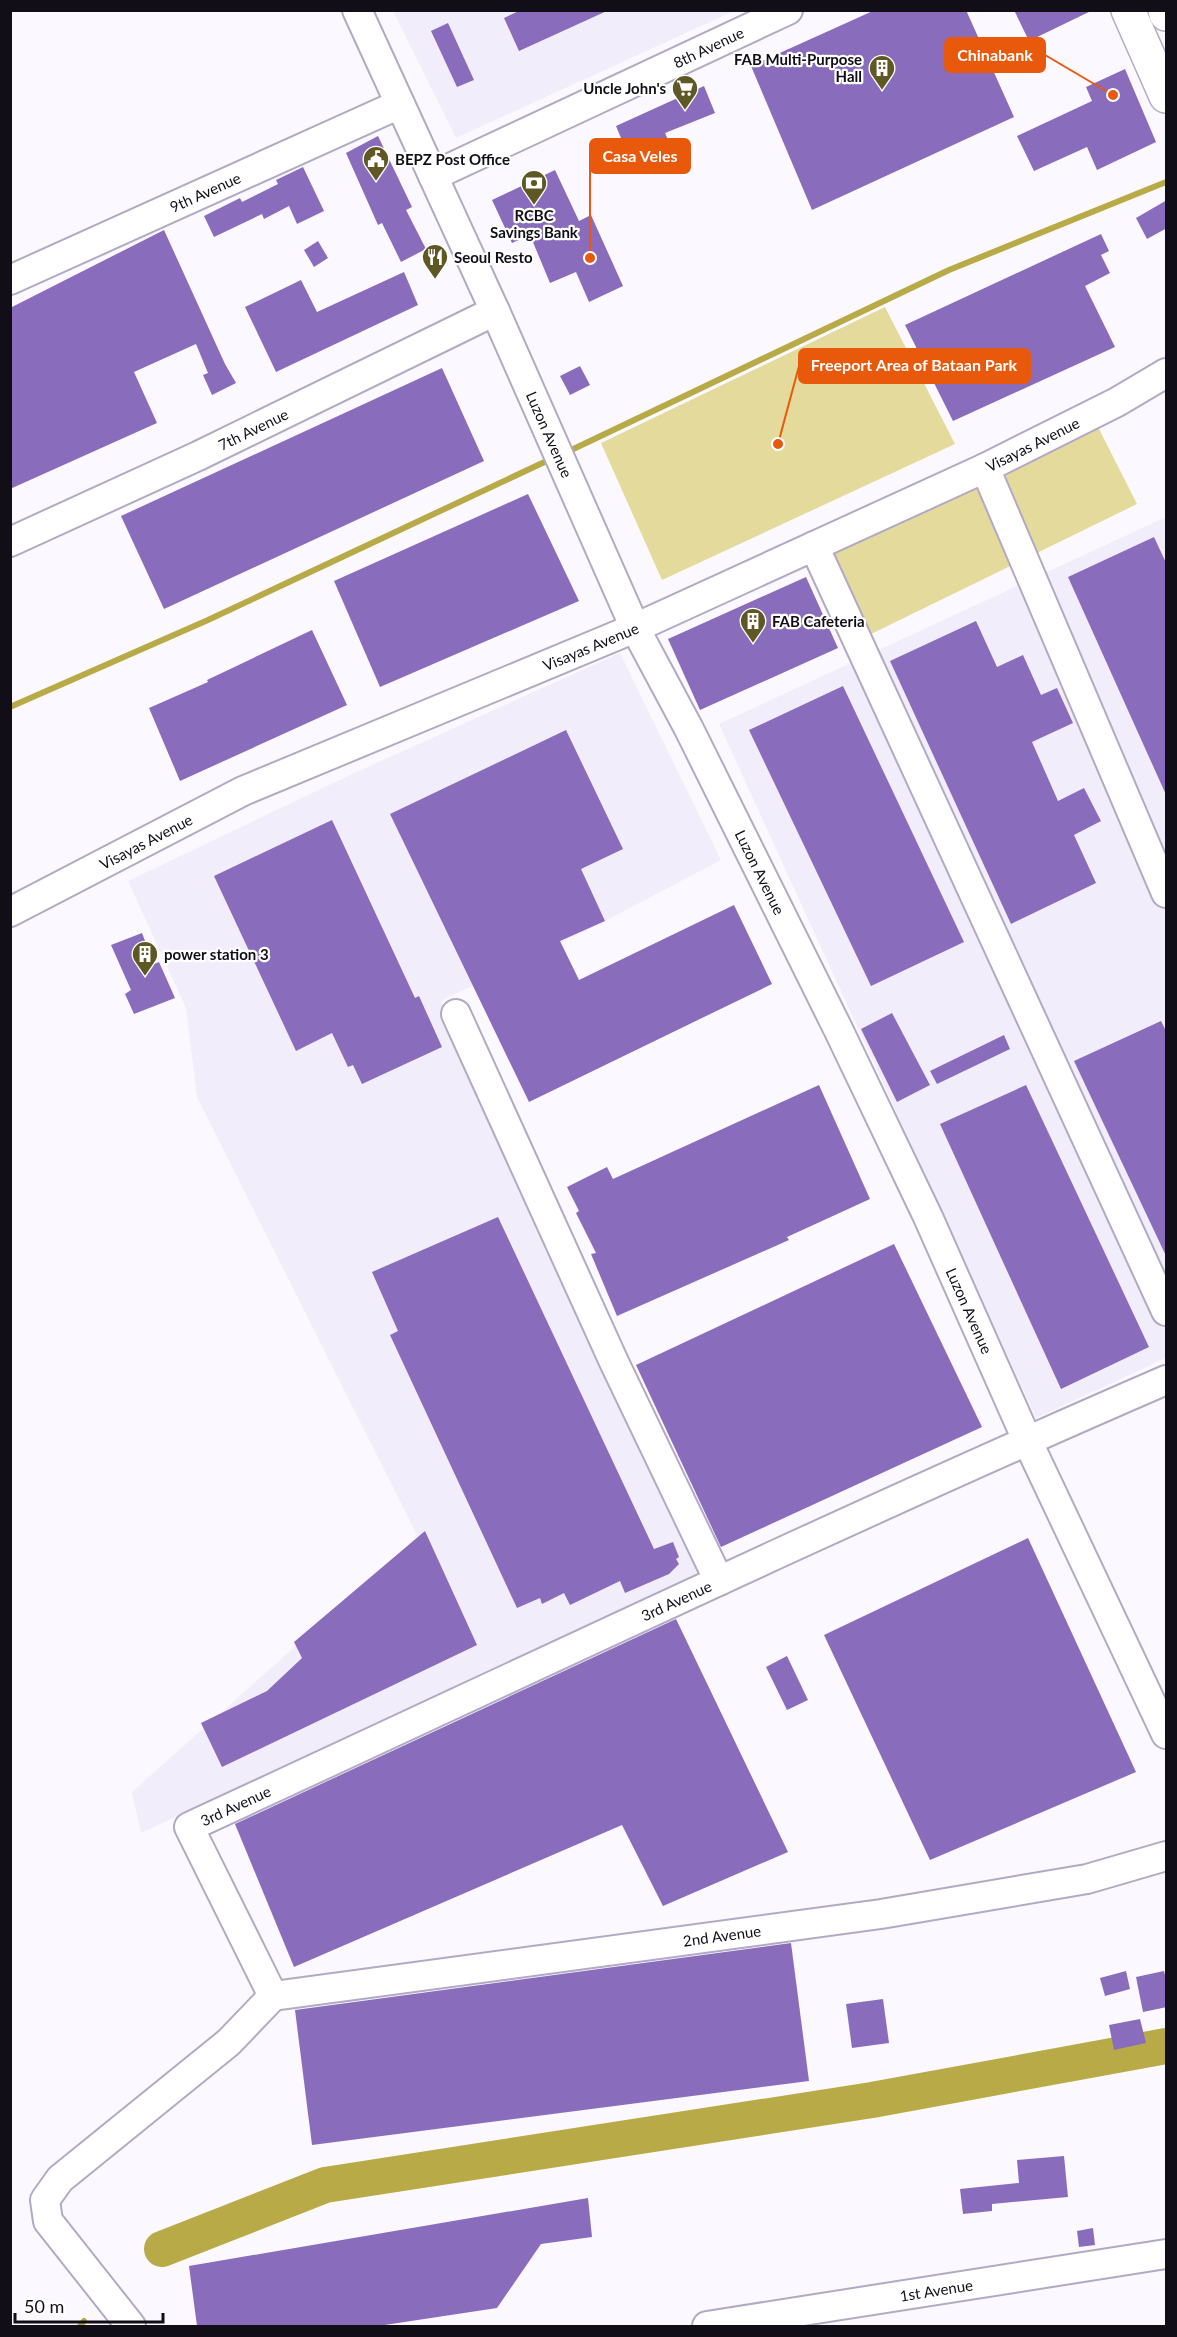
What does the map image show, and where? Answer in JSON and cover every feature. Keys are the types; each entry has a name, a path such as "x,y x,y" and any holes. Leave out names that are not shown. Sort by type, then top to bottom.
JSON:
{"main road":[{"path":"1128,10 1167,96"}],"street":[{"name":"Luzon Avenue","path":"357,10 495,311 635,628 689,729 839,1031 928,1217 1027,1440 1167,1734"},
{"name":"8th Avenue","path":"433,176 788,10"},
{"name":"9th Avenue","path":"10,279 400,104"},
{"name":"7th Avenue","path":"10,542 198,456 495,311"},
{"name":"Visayas Avenue","path":"10,912 243,791 635,628 985,468 1117,402 1167,373"},
{"path":"985,468 1167,893"},
{"path":"814,546 1167,1311"},
{"path":"456,1014 614,1362 719,1581"},
{"name":"3rd Avenue","path":"273,1996 189,1827 1027,1440 1167,1380"},
{"name":"2nd Avenue","path":"273,1996 881,1914 1087,1879 1167,1856"},
{"path":"131,2326 48,2221 45,2200 60,2179 229,2042 273,1996"},
{"name":"1st Avenue","path":"707,2326 1167,2254"}],"shaded area":[{"path":"393,11 734,11 456,138"},
{"path":"885,307 955,444 662,580 601,443"},
{"path":"1095,421 1137,504 867,636 826,548"},
{"path":"1166,517 1166,1358 1036,1418 719,724"},
{"path":"620,653 721,860 605,921 441,1001 518,1155 709,1568 141,1833 132,1792 418,1537 197,1097 186,1008 128,881 350,775"}],"building":[{"path":"521,10 609,10 519,51 504,18"},
{"name":"FAB Multi-Purpose Hall","path":"875,10 966,10 1014,117 812,210 751,66"},
{"path":"1014,10 1093,10 1029,41"},
{"path":"448,23 474,80 457,87 431,31"},
{"path":"1125,69 1156,142 1097,170 1087,147 1034,171 1017,136 1092,101 1086,87"},
{"path":"704,86 715,113 665,133 672,149 633,167 616,126"},
{"path":"378,136 412,207 406,210 426,249 401,262 382,223 378,225 346,153"},
{"path":"303,167 324,211 297,224 289,206 264,219 262,214 214,237 204,216 240,198 242,202 278,184 276,180"},
{"path":"555,170 579,221 591,215 623,286 589,302 576,272 550,283 530,235 512,243 492,200"},
{"path":"1167,200 1167,228 1147,239 1136,218"},
{"path":"164,230 225,364 236,383 212,395 203,375 208,373 196,344 134,372 157,423 10,489 10,308"},
{"path":"1101,234 1109,251 1101,255 1110,273 1085,286 1115,347 953,421 905,325"},
{"path":"318,241 328,258 314,267 304,250"},
{"path":"404,272 418,305 276,372 245,307 301,280 317,312"},
{"path":"580,366 590,385 570,395 560,376"},
{"path":"442,368 484,461 164,609 121,516"},
{"path":"528,494 579,601 380,687 334,581"},
{"path":"1154,537 1167,565 1167,797 1068,577"},
{"name":"FAB Cafeteria","path":"806,577 838,648 700,710 668,639"},
{"path":"976,621 997,667 1023,655 1041,695 1057,688 1073,723 1032,742 1058,801 1084,788 1101,821 1074,835 1096,883 1011,924 890,661"},
{"path":"312,630 347,705 180,781 149,708 208,682 207,680"},
{"path":"843,686 964,942 871,986 749,730"},
{"path":"566,730 623,849 581,869 605,921 560,941 579,980 734,905 772,984 529,1102 390,814"},
{"path":"332,820 415,998 419,996 442,1047 362,1084 353,1065 348,1067 332,1033 296,1051 214,876"},
{"name":"power station 3","path":"142,933 154,964 159,962 175,998 134,1014 125,994 131,990 111,945"},
{"path":"892,1013 930,1085 897,1102 861,1029"},
{"path":"1161,1021 1167,1033 1167,1258 1074,1061"},
{"path":"1004,1035 1010,1049 937,1084 930,1071"},
{"path":"819,1085 870,1199 787,1237 789,1240 617,1316 591,1254 596,1253 576,1213 579,1211 567,1187 607,1167 613,1179"},
{"path":"1026,1085 1149,1347 1061,1389 940,1124"},
{"path":"498,1217 654,1549 673,1542 679,1557 676,1559 679,1564 669,1574 625,1593 620,1581 570,1605 564,1593 542,1604 540,1598 517,1608 390,1335 398,1331 372,1272"},
{"path":"894,1244 982,1427 721,1547 636,1365"},
{"path":"425,1531 477,1645 222,1767 201,1723 267,1691 302,1658 294,1642"},
{"path":"1028,1538 1136,1772 930,1860 824,1635"},
{"path":"676,1619 788,1852 663,1906 622,1825 294,1967 235,1824"},
{"path":"787,1656 808,1700 787,1710 766,1667"},
{"path":"791,1943 809,2081 312,2145 295,2010"},
{"path":"1126,1971 1130,1989 1105,1996 1100,1978"},
{"path":"1164,1971 1167,1984 1167,2007 1143,2012 1136,1977"},
{"path":"883,1999 889,2043 852,2048 846,2004"},
{"path":"1140,2019 1146,2043 1114,2050 1109,2025"},
{"path":"1064,2156 1068,2197 992,2204 992,2211 963,2214 960,2189 1019,2183 1017,2160"},
{"path":"588,2198 592,2237 541,2244 497,2308 378,2326 197,2326 189,2266"},
{"path":"1093,2228 1095,2245 1079,2247 1077,2231"}],"waterway":[{"path":"565,453 949,270 1166,182"},
{"path":"10,707 208,620 553,458"},
{"path":"162,2249 325,2185 872,2100 1166,2046"},
{"path":"80,2326 84,2321"}],"place":[{"name":"FAB Multi-Purpose Hall","path":"882,91"},
{"name":"Chinabank","path":"1113,95"},
{"name":"Uncle John's","path":"685,111"},
{"name":"BEPZ Post Office","path":"376,182"},
{"name":"RCBC Savings Bank","path":"534,206"},
{"name":"Casa Veles","path":"590,258"},
{"name":"Seoul Resto","path":"435,280"},
{"name":"Freeport Area of Bataan Park","path":"778,444"},
{"name":"FAB Cafeteria","path":"753,644"},
{"name":"power station 3","path":"145,977"}]}
